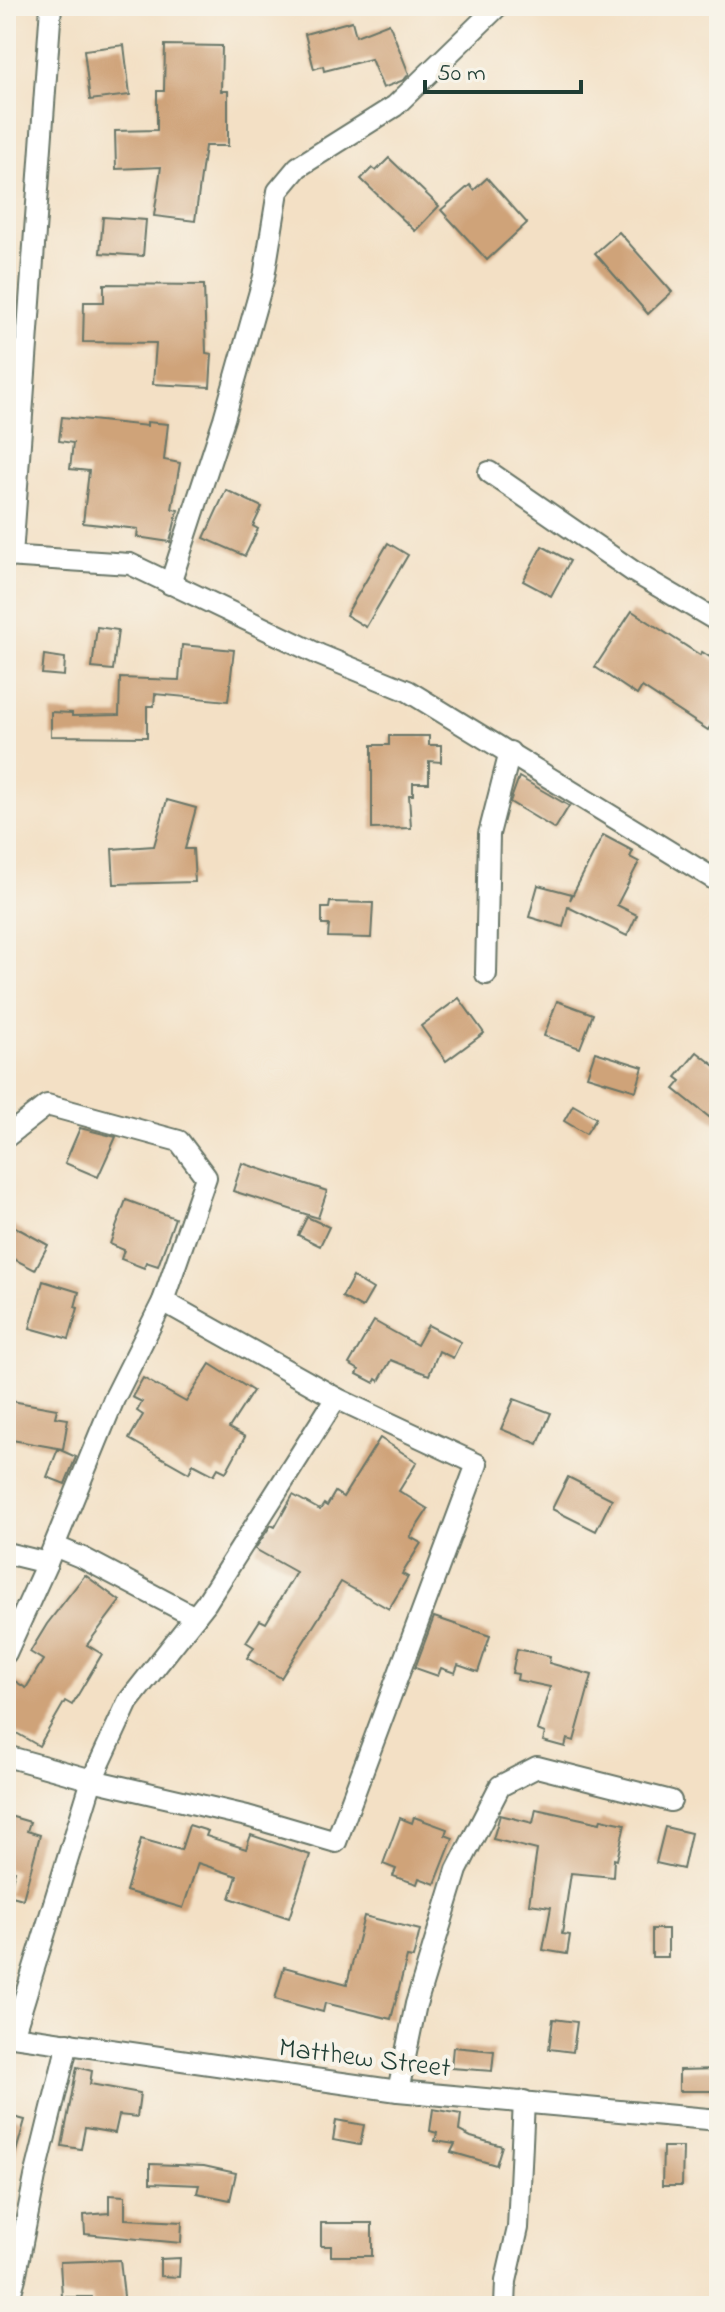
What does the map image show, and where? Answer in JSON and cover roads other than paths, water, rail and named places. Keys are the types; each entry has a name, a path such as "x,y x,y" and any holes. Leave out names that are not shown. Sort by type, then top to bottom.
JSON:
{"street":[{"path":"51,6 9,556 130,564 320,655 408,691 719,882"},
{"path":"170,584 224,419 264,277 278,191 298,167 395,106 498,6"},
{"path":"489,472 634,572 719,622"},
{"path":"486,974 489,834 510,752"},
{"path":"6,1137 47,1105 179,1141 206,1177 163,1301 114,1399 6,1653"},
{"path":"6,1756 92,1780 247,1816 336,1842 477,1464 336,1398 163,1301"},
{"path":"9,2036 92,1780 128,1702 195,1617 336,1398"},
{"path":"6,1553 83,1558 195,1617"},
{"path":"398,2091 416,2004 457,1870 500,1786 537,1767 671,1801"},
{"name":"Matthew Street","path":"9,2036 398,2091 719,2120"},
{"path":"7,2306 11,2278 68,2043"},
{"path":"505,2306 506,2281 518,2228 524,2101"}]}
